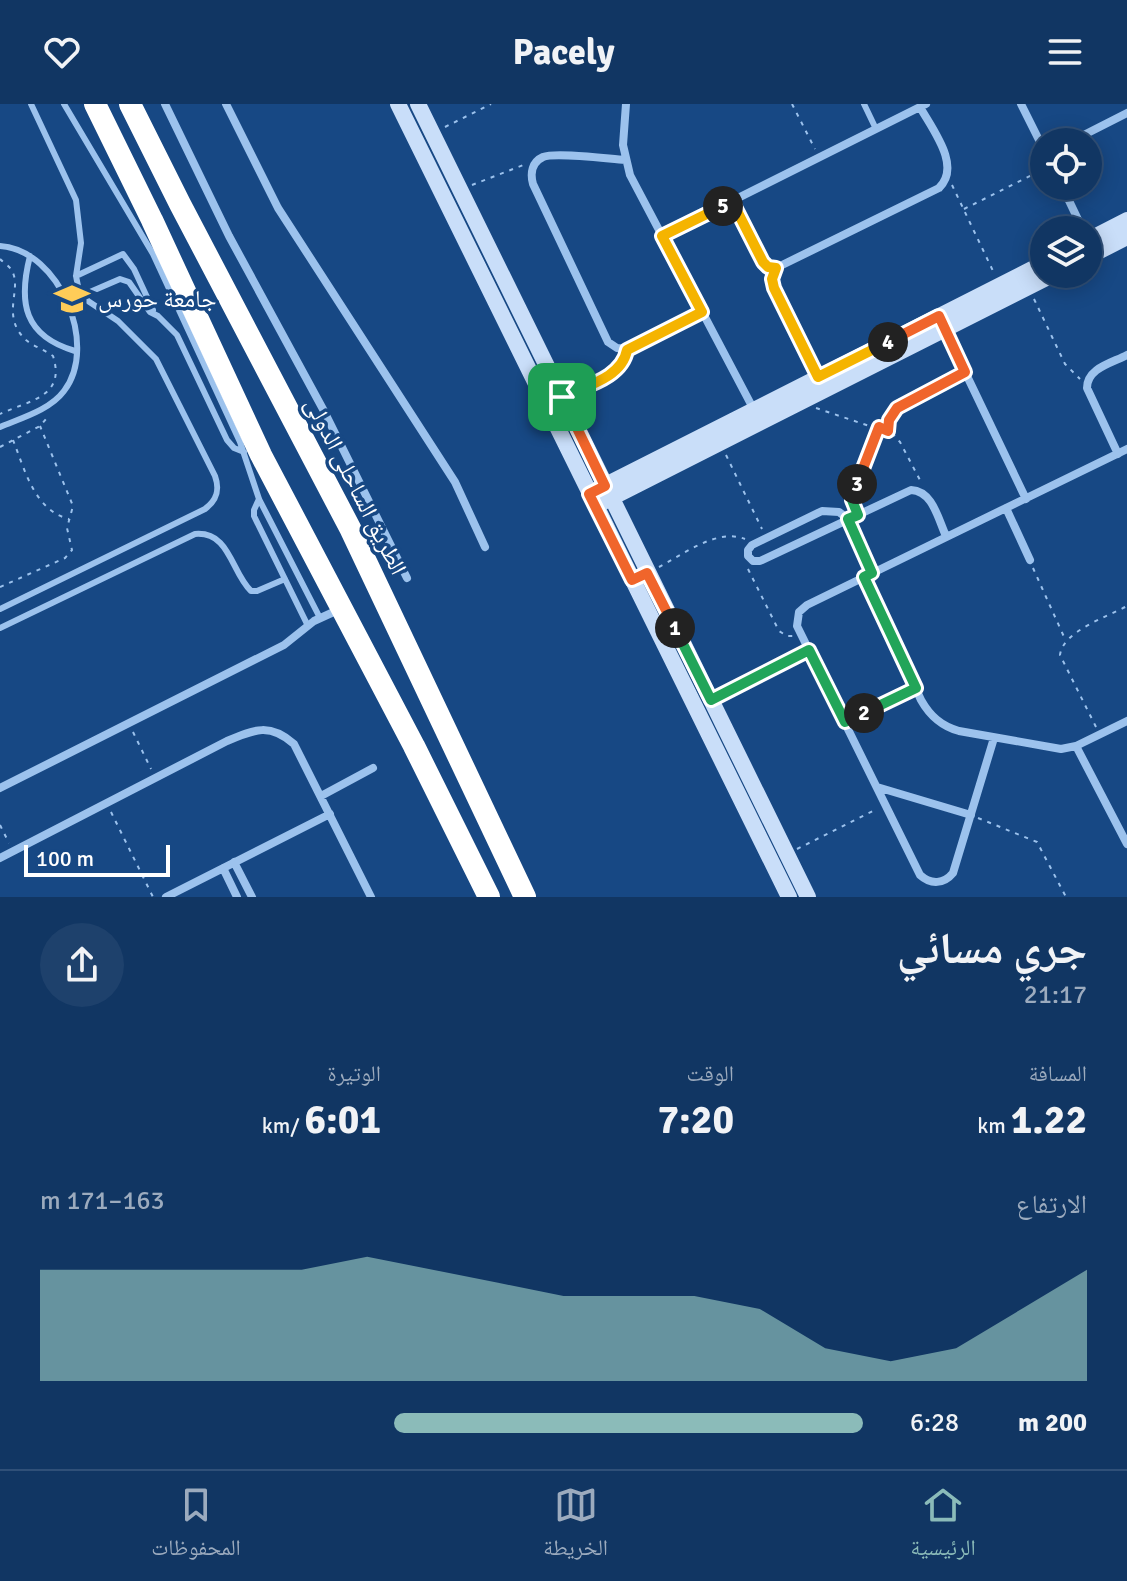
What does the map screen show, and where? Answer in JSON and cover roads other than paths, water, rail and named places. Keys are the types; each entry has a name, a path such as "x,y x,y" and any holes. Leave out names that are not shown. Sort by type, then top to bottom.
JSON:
{"highway":[{"path":"95,104 243,419 414,746 489,897"},
{"name":"الطريق الساحلى الدولى","path":"130,104 351,530 525,897"}],"main road":[{"path":"398,104 789,897"},
{"path":"418,104 808,897"},
{"path":"1102,237 1127,220"},
{"path":"1102,243 1127,237"},
{"path":"608,492 720,443 799,403 1030,270"},
{"path":"592,500 818,377 1030,286"}],"street":[{"path":"165,104 229,236 324,411 407,578"},
{"path":"226,104 278,208 455,482 485,547"},
{"path":"626,104 623,145 630,175 754,410"},
{"path":"1021,104 1033,128"},
{"path":"662,236 732,201 819,158 876,129 923,106 946,158 948,176 939,188 776,268 768,267 763,262 732,201"},
{"path":"1098,128 1127,113"},
{"path":"625,160 549,156 535,164 531,174 608,342 627,350 702,312"},
{"path":"942,323 1026,499"},
{"path":"994,738 953,873 946,879 932,882 920,875 797,622 804,607 1123,452 1087,388 1087,381 1093,372 1127,355"},
{"path":"848,519 839,512 822,511 752,545 748,556 753,561 760,561 911,490 919,490 929,499 946,536"},
{"path":"1006,508 1030,560"},
{"path":"868,575 926,708 944,725 959,731 1053,749 1076,746 1127,721"},
{"path":"0,788 284,645 320,618 342,608"},
{"path":"0,858 243,734 256,729 270,730 284,735 294,744 371,897"},
{"path":"1076,746 1127,844"},
{"path":"321,796 373,768"},
{"path":"877,787 971,815"},
{"path":"166,897 330,814"},
{"path":"234,862 252,897"},
{"path":"223,868 237,897"}],"lane":[{"path":"0,609 205,509 212,504 218,491 215,476 156,359 118,321 83,295 77,286 81,243 76,200 31,104"},
{"path":"64,104 153,254 244,452 259,499 320,618"},
{"path":"864,104 876,129"},
{"path":"0,246 30,256 64,293 74,321 75,351 70,382 64,392 43,407 0,427"},
{"path":"76,276 123,254 134,269 148,302 180,341 227,440 234,448 244,452"},
{"path":"30,256 23,295 29,317 52,343 75,351"},
{"path":"83,295 123,279 129,282 150,312 158,316"},
{"path":"64,293 77,286"},
{"path":"259,499 254,516 308,626"},
{"path":"0,628 195,534 210,535 219,540 251,591 285,579"}],"place":[{"name":"جامعة حورس","path":"72,299"}]}
